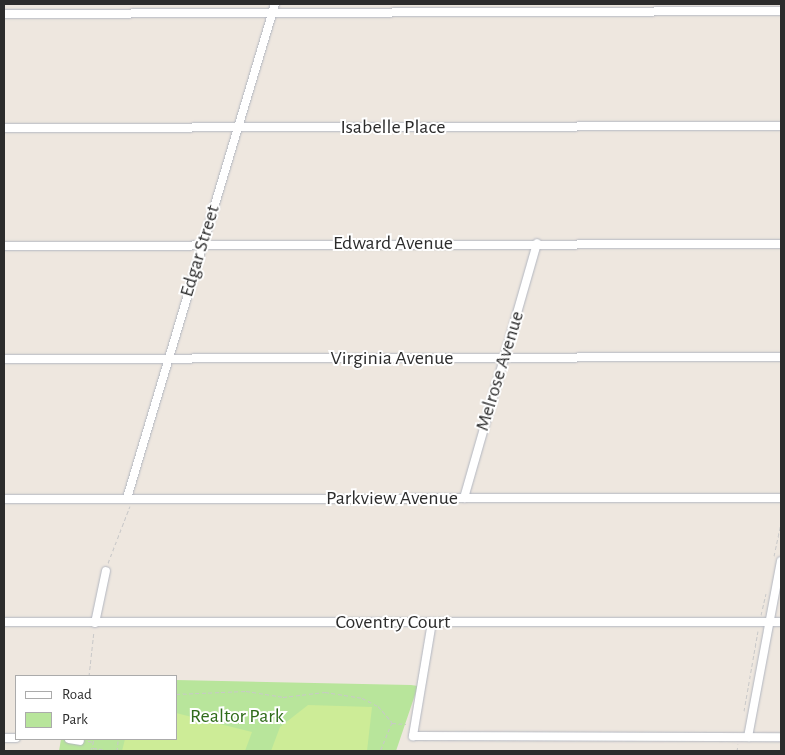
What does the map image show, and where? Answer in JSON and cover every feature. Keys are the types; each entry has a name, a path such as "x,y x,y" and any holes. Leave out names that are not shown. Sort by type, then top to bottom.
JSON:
{"street":[{"name":"Edgar Street","path":"128,502 202,245 275,4"},
{"path":"4,14 781,11"},
{"name":"Isabelle Place","path":"4,128 781,126"},
{"name":"Edward Avenue","path":"4,246 537,243 781,244"},
{"name":"Melrose Avenue","path":"464,498 502,358 537,243"},
{"name":"Virginia Avenue","path":"4,359 781,357"},
{"name":"Parkview Avenue","path":"4,499 128,502 464,498 781,498"},
{"path":"748,737 768,622 781,561"},
{"path":"95,622 106,571"},
{"name":"Coventry Court","path":"4,622 781,622"},
{"path":"432,622 413,736 781,737"},
{"path":"74,740 80,741"}],"path":[{"path":"106,571 128,502"},
{"path":"742,719 758,634"},
{"path":"89,675 94,636"},
{"path":"178,694 246,691 283,697 343,693 378,706 392,722 407,724"},
{"path":"380,751 392,722"},
{"path":"91,751 94,740"},
{"path":"116,751 118,741"},
{"path":"738,744 738,751"},
{"path":"93,748 112,751"}],"green space":[{"name":"Realtor Park","path":"178,680 418,686 396,751 59,751 61,740 178,740"},
{"path":"308,705 372,707 367,751 271,751 280,727"},
{"path":"178,714 252,732 245,751 122,751 125,740 178,740"}]}
